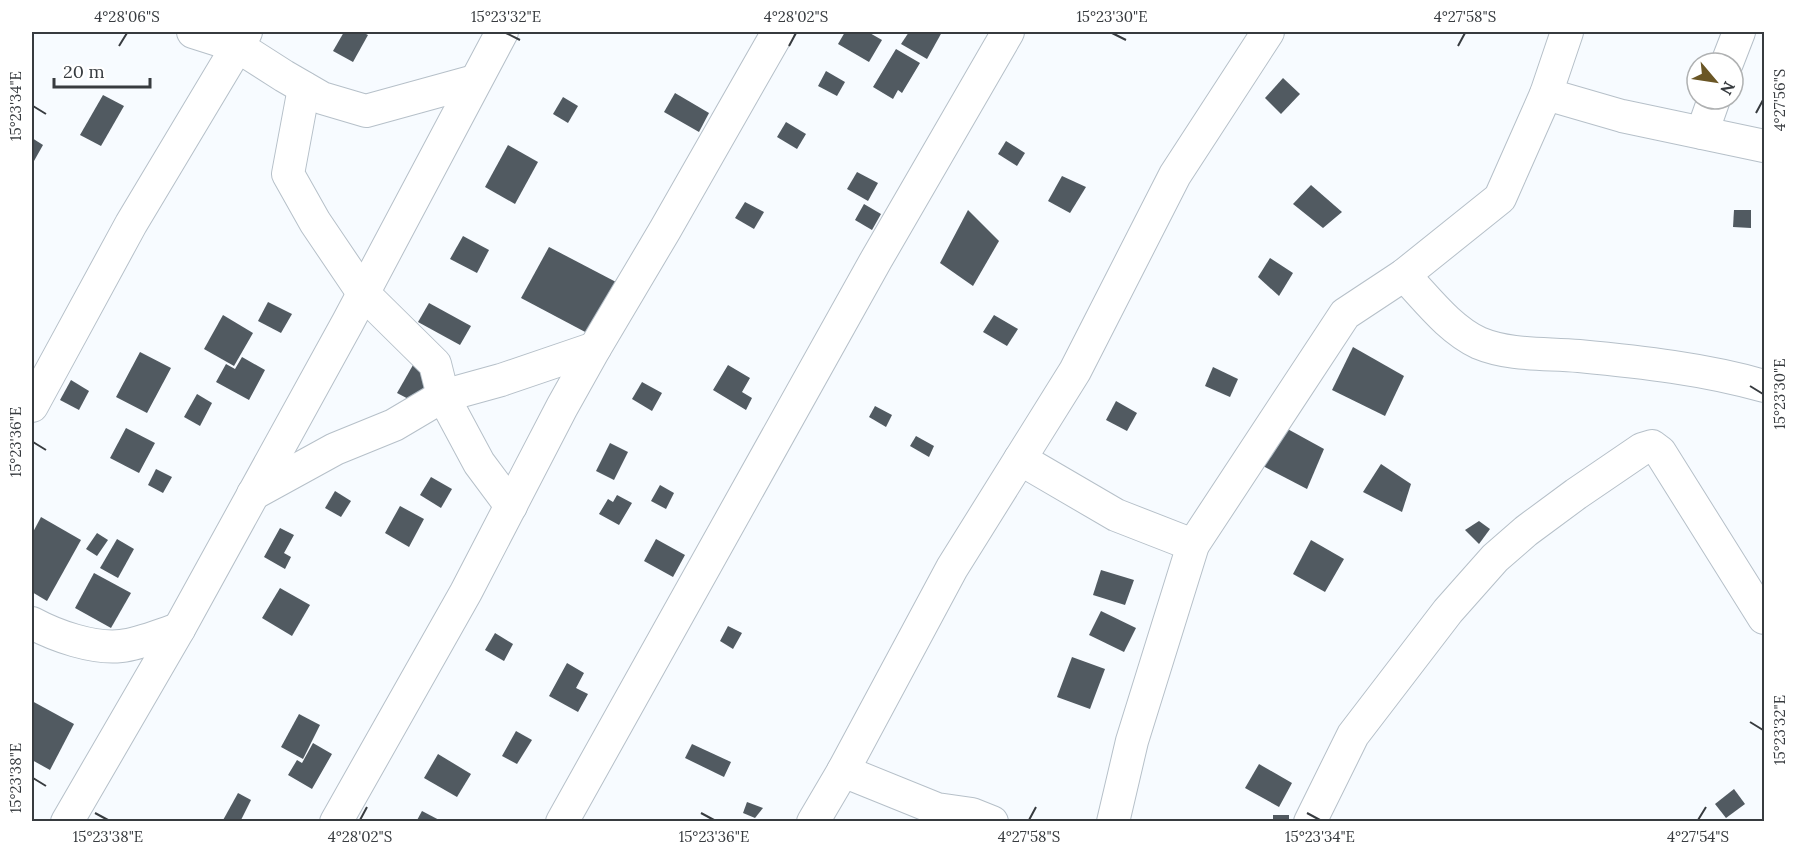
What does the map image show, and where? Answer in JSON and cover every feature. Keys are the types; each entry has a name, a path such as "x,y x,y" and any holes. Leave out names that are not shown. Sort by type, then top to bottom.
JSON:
{"street":[{"path":"193,32 242,39 304,88 322,98 366,111 476,81"},
{"path":"67,822 179,629 363,293 502,32"},
{"path":"336,822 466,592 595,348 778,32"},
{"path":"562,822 876,260 1008,32"},
{"path":"813,822 843,771 952,568 1074,371 1175,175 1268,32"},
{"path":"1113,822 1132,741 1193,545 1345,314 1404,276 1500,198 1546,94 1567,32"},
{"path":"1732,51 1739,32"},
{"path":"35,393 131,224 242,39"},
{"path":"304,88 288,174 315,222 363,293 435,364 443,396 479,463 511,506"},
{"path":"1546,94 1622,116 1764,146"},
{"path":"1702,133 1710,111"},
{"path":"1404,276 1453,326 1478,342 1504,351 1623,360 1736,379 1764,386"},
{"path":"253,494 335,449 394,425 443,396 501,380 595,348"},
{"path":"1310,822 1353,735 1448,611 1495,558 1526,531 1642,449 1652,446 1660,452 1760,599"},
{"path":"1020,459 1116,515 1193,545"},
{"path":"32,623 51,633 102,646 122,646 179,629"},
{"path":"843,771 937,810 972,814 992,822"}],"building":[{"path":"344,32 362,32 368,35 353,62 333,51"},
{"path":"845,32 868,32 882,40 869,62 838,44"},
{"path":"909,32 942,32 927,59 901,44"},
{"path":"896,49 920,63 902,93 898,90 893,99 873,87"},
{"path":"826,71 845,82 837,96 818,86"},
{"path":"1283,78 1300,94 1281,114 1265,98"},
{"path":"675,93 709,113 699,132 664,112"},
{"path":"103,95 124,106 101,146 80,135"},
{"path":"563,97 578,106 568,123 553,114"},
{"path":"786,122 806,134 797,149 777,137"},
{"path":"32,138 43,145 34,161 32,160"},
{"path":"1006,141 1025,153 1017,166 998,154"},
{"path":"508,145 538,162 515,204 485,187"},
{"path":"857,172 878,183 868,201 847,189"},
{"path":"1062,176 1086,187 1070,213 1048,201"},
{"path":"1311,185 1342,212 1323,228 1293,204"},
{"path":"745,202 764,212 754,229 735,218"},
{"path":"864,204 881,214 872,230 855,220"},
{"path":"968,210 999,241 973,286 940,263"},
{"path":"1734,210 1751,210 1751,228 1733,227"},
{"path":"463,236 489,250 477,273 450,259"},
{"path":"549,247 616,282 589,334 521,298"},
{"path":"1270,258 1293,273 1279,296 1258,277"},
{"path":"268,302 292,314 281,333 258,321"},
{"path":"429,303 471,326 460,345 418,322"},
{"path":"223,315 253,333 234,366 204,349"},
{"path":"994,315 1018,329 1007,346 983,332"},
{"path":"1353,347 1404,376 1385,416 1332,390"},
{"path":"140,352 171,368 147,413 116,397"},
{"path":"242,357 265,370 249,400 216,382 226,364 235,369"},
{"path":"413,365 436,377 420,405 397,393"},
{"path":"728,365 750,378 742,392 752,398 746,410 713,390"},
{"path":"1213,367 1238,379 1230,397 1205,386"},
{"path":"71,380 89,391 79,410 60,400"},
{"path":"642,382 662,393 652,411 632,399"},
{"path":"197,394 212,403 200,426 184,417"},
{"path":"1116,401 1137,413 1127,431 1106,420"},
{"path":"875,406 892,415 886,427 869,417"},
{"path":"1284,427 1324,449 1307,489 1263,466"},
{"path":"126,428 155,443 139,473 110,458"},
{"path":"916,436 934,446 929,457 910,446"},
{"path":"610,443 628,452 614,480 596,471"},
{"path":"1381,464 1411,484 1402,512 1363,492"},
{"path":"156,469 172,477 163,493 148,485"},
{"path":"431,477 452,489 441,508 420,495"},
{"path":"660,485 674,493 666,509 651,501"},
{"path":"335,491 351,501 341,517 325,508"},
{"path":"617,495 632,503 619,525 599,514 608,499 613,502"},
{"path":"400,506 424,519 409,547 385,533"},
{"path":"41,517 81,540 47,601 32,592 32,534"},
{"path":"1479,521 1490,529 1479,544 1465,530"},
{"path":"280,528 294,535 284,553 291,557 285,569 264,557"},
{"path":"97,533 108,540 97,556 86,549"},
{"path":"117,539 134,549 118,578 100,568"},
{"path":"656,539 685,555 673,577 644,561"},
{"path":"1311,540 1344,559 1325,592 1293,574"},
{"path":"1101,570 1134,580 1125,605 1093,595"},
{"path":"94,573 131,593 111,628 75,608"},
{"path":"280,588 310,605 292,636 262,618"},
{"path":"1101,611 1136,628 1124,652 1089,635"},
{"path":"728,626 742,633 733,649 720,641"},
{"path":"495,633 513,644 504,661 485,650"},
{"path":"1072,657 1105,669 1090,709 1057,697"},
{"path":"567,663 584,673 576,688 588,694 578,712 549,696"},
{"path":"32,701 74,724 50,770 32,760"},
{"path":"299,714 320,725 303,759 281,747"},
{"path":"516,731 532,740 517,764 502,756"},
{"path":"313,743 332,754 312,789 288,775 297,760 302,763"},
{"path":"692,744 731,762 724,777 685,758"},
{"path":"438,754 471,774 457,797 424,778"},
{"path":"1259,764 1292,783 1279,807 1245,788"},
{"path":"1734,789 1745,804 1726,818 1715,804"},
{"path":"238,793 251,800 240,822 222,822"},
{"path":"747,802 763,808 755,818 743,813"},
{"path":"422,811 443,822 416,822"},
{"path":"1273,815 1289,815 1289,822 1273,822"}]}
